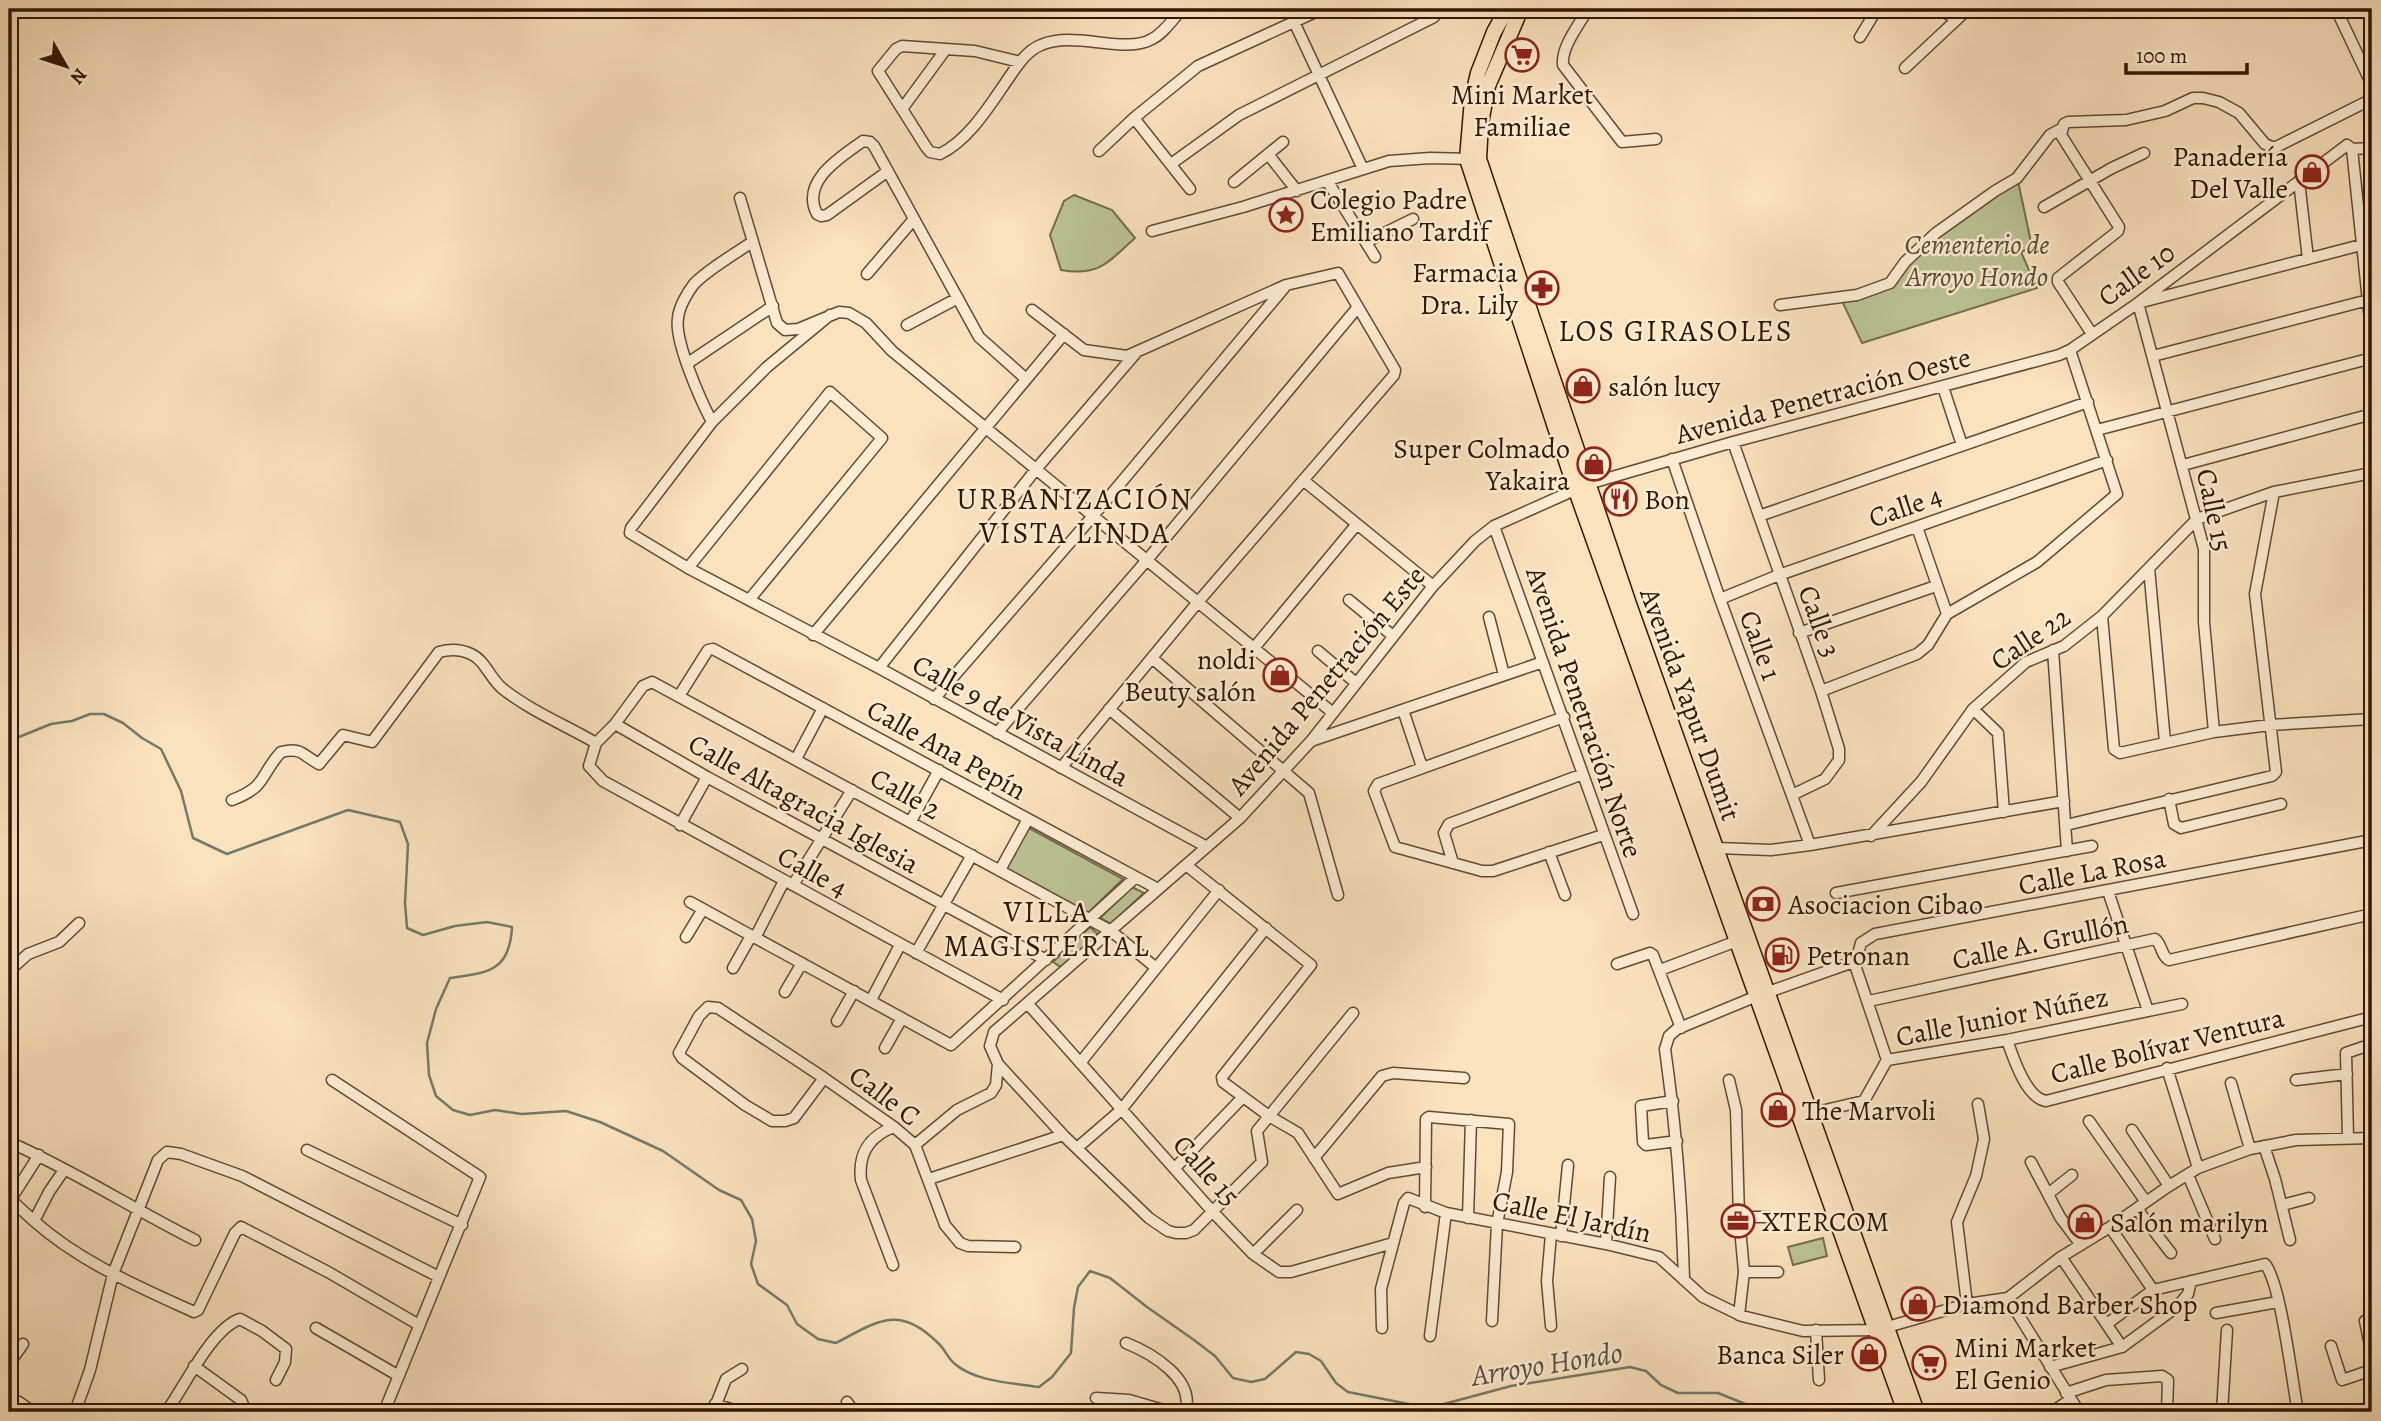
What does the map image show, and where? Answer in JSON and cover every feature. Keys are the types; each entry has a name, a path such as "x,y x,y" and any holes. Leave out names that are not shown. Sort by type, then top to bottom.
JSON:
{"main road":[{"name":"Avenida Yapur Dumit","path":"1507,9 1494,32 1478,73 1472,99 1473,159 1581,486 1737,941 1763,994 1812,1113 1882,1328 1905,1412"},
{"name":"Avenida Yapur Dumit","path":"1473,159 1488,86 1521,9"},
{"name":"Avenida Yapur Dumit","path":"1581,486 1717,848 1763,994 1882,1328 1917,1412"}],"street":[{"path":"1020,62 975,51 899,46 878,71 926,147 935,154 945,152 979,119 1020,62 1041,45 1056,40 1144,43 1159,35 1182,9"},
{"path":"1288,9 1363,169"},
{"path":"1099,151 1134,118 1198,66 1322,9"},
{"path":"1588,9 1562,57 1563,65 1622,142 1656,139"},
{"path":"1860,37 1877,9"},
{"path":"1939,9 1956,19"},
{"path":"1905,68 1968,9"},
{"path":"2336,9 2372,85"},
{"path":"1171,164 1239,115 1431,13"},
{"path":"902,109 946,49"},
{"path":"1780,305 1857,295 1890,284 1905,262 1936,233 2017,178 2039,147 2068,122 2126,120 2165,111 2193,97 2203,98 2219,102 2239,113 2265,144 2274,148 2372,99"},
{"path":"1134,118 1190,189"},
{"path":"2062,129 2061,135 2118,224 2118,231 2061,275 2058,282 2092,334"},
{"path":"888,171 827,215 817,214 813,198 822,173 863,141 870,142 888,171 979,337 1025,378"},
{"path":"1234,182 1283,142"},
{"name":"Calle 10","path":"2070,350 2138,303 2343,147 2351,148"},
{"path":"2372,148 2351,148 2361,245 2370,299 2372,339"},
{"path":"2044,207 2089,180 2144,153"},
{"path":"1268,155 1297,191"},
{"path":"1152,231 1328,182 1389,161 1473,159"},
{"path":"2299,181 2308,259"},
{"path":"1328,182 1375,257"},
{"path":"740,198 777,323 785,330 791,331 839,312 857,316 892,351 1333,713"},
{"path":"867,274 914,219"},
{"path":"1366,242 1413,219"},
{"path":"752,242 695,282 686,296 677,320 697,392 712,422 767,367 830,315"},
{"path":"2138,303 2361,245"},
{"path":"1032,310 1084,350 1127,356 1286,285 1338,273 1395,370 1394,375 1198,602 1061,768"},
{"path":"934,699 1093,516 1286,285"},
{"path":"907,325 958,298"},
{"path":"2153,356 2370,299"},
{"name":"Calle 15","path":"2138,303 2204,549 2204,621 2214,732"},
{"path":"688,363 773,306"},
{"path":"997,733 1147,560 1358,307"},
{"path":"813,635 1064,334"},
{"path":"1821,691 1917,654 1928,645 1947,614 2037,562 2117,494 2070,350"},
{"name":"Avenida Penetración Oeste","path":"1581,486 1733,442 2047,359 2070,350"},
{"path":"879,668 1037,468 1139,351"},
{"path":"2097,430 2372,358"},
{"path":"1943,387 1962,445"},
{"path":"688,568 830,392 882,438 749,600"},
{"path":"1759,516 2088,402"},
{"path":"2183,465 2372,414"},
{"name":"Calle 9 de Vista Linda","path":"712,422 631,528 634,537 1207,847"},
{"name":"Calle 3","path":"1733,442 1839,749 1839,760 1825,779 1792,795"},
{"name":"Calle 1","path":"1672,460 1810,845"},
{"name":"Calle 4","path":"1720,599 1779,575 2107,460"},
{"path":"2197,519 2274,492 2372,473"},
{"path":"1303,480 1433,586"},
{"name":"Avenida Penetración Este","path":"998,1064 990,1046 994,1032 1240,818 1311,741 1433,586 1475,541 1494,526 1581,486"},
{"path":"2066,825 2272,776 2276,772 2255,594 2274,492"},
{"name":"Calle 22","path":"1871,836 1922,782 1973,709 2026,662 2064,646 2102,616 2197,519"},
{"path":"1254,648 1357,524"},
{"name":"Avenida Penetración Norte","path":"1494,526 1633,914"},
{"path":"1917,527 1947,614"},
{"path":"2149,568 2165,742"},
{"path":"1799,633 1936,586"},
{"path":"1349,600 1393,636"},
{"path":"2102,616 2113,749 2116,752 2214,732 2270,725 2372,719"},
{"path":"1489,617 1504,675"},
{"path":"232,800 251,792 260,784 281,752 300,750 319,764 343,735 372,742 439,652 449,649 470,653 484,665 492,681 513,696 596,743 615,724"},
{"name":"Calle Ana Pepín","path":"679,696 708,650 713,649 1158,889"},
{"path":"2053,650 2067,851"},
{"path":"1318,651 1356,683"},
{"path":"1152,658 1285,771 1311,797 1338,895"},
{"path":"1311,741 1543,662"},
{"name":"Calle 2","path":"615,724 648,682 679,696 1090,919 1111,931 1155,967"},
{"path":"796,759 823,708"},
{"path":"1109,709 1240,818"},
{"path":"1973,709 1998,733 2004,813"},
{"path":"1403,710 1422,767"},
{"path":"1564,717 1422,767 1378,785 1374,791 1395,847 1487,872 1603,835"},
{"name":"Calle Altagracia Iglesia","path":"615,724 707,777 1046,960"},
{"name":"Calle 4","path":"596,743 589,766 603,781 1003,1000"},
{"path":"911,821 939,770"},
{"path":"1452,863 1444,833 1449,824 1583,775"},
{"path":"680,825 707,777"},
{"path":"733,968 852,790"},
{"path":"2169,799 2174,824 2181,828 2281,804"},
{"path":"1717,848 1771,850 1810,845 2064,801"},
{"path":"1000,870 1028,819"},
{"name":"Calle La Rosa","path":"1856,961 1861,943 1875,934 2372,840"},
{"path":"1836,893 2092,846"},
{"path":"1549,852 1564,895"},
{"path":"916,953 972,855"},
{"path":"1186,864 1311,965 1222,1080 1269,1116 1295,1131 1338,1194 1388,1173 1426,1167"},
{"path":"690,902 951,1045 1136,877"},
{"path":"1080,1063 1219,890"},
{"path":"2108,891 2148,1011"},
{"path":"687,937 703,909"},
{"name":"Calle A. Grullón","path":"1869,1001 2155,939 2169,960 2372,914"},
{"path":"9,971 28,954 59,942 79,923"},
{"path":"1077,1148 1121,1110 1266,928"},
{"path":"1660,970 1737,941"},
{"path":"871,1000 900,945"},
{"path":"1617,964 1650,953 1655,957 1681,1028"},
{"path":"1684,1280 1683,1219 1666,1042 1673,1032 1763,994 1856,961 1888,1060"},
{"path":"785,992 802,963"},
{"path":"837,1021 854,991"},
{"name":"Calle 15","path":"1028,1004 1212,1211 1253,1254 1279,1272 1291,1272 1393,1242"},
{"name":"Calle Junior Núñez","path":"1812,1113 1864,1101 1888,1060 2007,1040 2182,1004"},
{"name":"Calle C","path":"824,1078 794,1118 772,1121 745,1105 679,1053 699,1016 708,1007 718,1008 824,1078 894,1126 915,1145 945,1225 960,1243 968,1246 1015,1247"},
{"path":"998,1064 1063,1135 1149,1218 1168,1230 1186,1233 1194,1230 1262,1162 1258,1131 1353,1013"},
{"path":"885,1048 902,1017"},
{"name":"Calle Bolívar Ventura","path":"2007,1040 2019,1072 2037,1098 2050,1100 2372,1017"},
{"path":"2348,1138 2347,1051 2372,1044"},
{"path":"915,1145 957,1110 991,1093 996,1085 998,1064"},
{"path":"2167,1068 2198,1168"},
{"path":"1314,1158 1377,1080 1387,1074 1464,1078"},
{"path":"2296,1080 2347,1074"},
{"path":"332,1080 480,1177 384,1412"},
{"path":"1729,1080 1736,1110 1739,1217 1744,1272 1739,1315"},
{"path":"2231,1083 2250,1149"},
{"path":"1175,1168 1243,1097"},
{"path":"1672,1101 1641,1107 1643,1142 1646,1145 1677,1141"},
{"path":"1967,1304 1957,1222 1976,1175 1984,1139 1978,1104"},
{"path":"1425,1207 1426,1119 1429,1117 1509,1124 1507,1172 1497,1224 1492,1321"},
{"path":"1468,1218 1471,1120"},
{"path":"2089,1121 2171,1253"},
{"path":"893,1265 861,1180 859,1167 860,1158 870,1141 894,1126"},
{"path":"2132,1130 2169,1185"},
{"path":"929,1179 1063,1135"},
{"path":"2079,1412 2008,1298 2061,1257 2198,1168 2250,1149 2296,1140 2372,1138"},
{"path":"9,1142 195,1240"},
{"path":"2264,1146 2290,1240"},
{"path":"307,1150 462,1225"},
{"path":"75,1412 90,1370 113,1275 158,1160 167,1152 181,1154 242,1176 439,1277"},
{"path":"38,1155 9,1201 66,1245 113,1275 197,1312 235,1233 241,1227 328,1272 419,1325"},
{"path":"2031,1162 2060,1217 2081,1245"},
{"path":"1551,1326 1547,1281 1568,1165"},
{"path":"34,1221 64,1170"},
{"path":"2048,1194 2072,1175"},
{"path":"2188,1175 2215,1239"},
{"path":"1606,1244 1610,1177"},
{"name":"Calle El Jardín","path":"1393,1242 1404,1203 1408,1198 1425,1207 1446,1213 1659,1257 1703,1297 1739,1315 1803,1331 1882,1328 1967,1304 2008,1298"},
{"path":"2282,1205 2309,1198"},
{"path":"1253,1254 1297,1210"},
{"path":"1430,1336 1446,1213"},
{"path":"1739,1217 1770,1217"},
{"path":"2110,1227 2153,1290"},
{"path":"1382,1328 1381,1289 1393,1242"},
{"path":"2061,1257 2122,1347"},
{"path":"2108,1323 2153,1290 2265,1264 2273,1275 2298,1412"},
{"path":"1744,1272 1778,1272"},
{"path":"2050,1367 2122,1347 2178,1306 2188,1294 2191,1281"},
{"path":"2216,1312 2278,1302"},
{"path":"2372,1317 2365,1321 2372,1355"},
{"path":"168,1412 194,1366 231,1322 240,1319 286,1349 285,1362 276,1380"},
{"path":"316,1328 398,1376"},
{"path":"2222,1412 2227,1330"},
{"path":"1816,1331 1819,1380"},
{"path":"1126,1343 1146,1351 1163,1364 1184,1387 1188,1405 1185,1412"},
{"path":"9,1364 23,1344"},
{"path":"2331,1346 2342,1380 2372,1370"},
{"path":"194,1366 241,1400 246,1412"},
{"path":"740,1412 714,1408 726,1379 742,1369"},
{"path":"2052,1412 2068,1397 2106,1380 2162,1376 2168,1380 2167,1412"},
{"path":"1096,1398 1129,1401 1170,1412"},
{"path":"19,1402 33,1412"},
{"path":"847,1402 854,1412"},
{"path":"1700,1412 1709,1412"}],"green space":[{"name":"Cementerio de Arroyo Hondo","path":"2018,181 2032,247 2021,252 2037,288 1862,343 1841,299 1890,286 1917,253"},
{"path":"1074,195 1112,210 1135,238 1103,265 1074,272 1061,270 1050,235 1064,201"},
{"path":"1029,828 1123,879 1088,913 1006,868"},
{"path":"1132,887 1144,893 1111,924 1100,918"},
{"path":"1090,927 1098,934 1062,968 1053,962"},
{"path":"1823,1238 1827,1256 1793,1265 1788,1247"}],"waterway":[{"name":"Arroyo Hondo","path":"9,741 51,724 72,721 90,714 104,714 123,723 161,749 181,791 193,838 227,854 348,810 400,822 408,844 405,903 407,928 423,935 455,926 487,922 512,927 507,953 502,961 486,971 450,978 436,1009 427,1043 429,1075 436,1096 453,1110 470,1115 495,1110 522,1114 566,1111 600,1122 663,1151 719,1190 741,1200 752,1219 756,1241 751,1264 758,1284 787,1305 797,1324 818,1339 836,1343 876,1323 900,1320 912,1323 924,1331 940,1345 953,1362 973,1375 1039,1387 1052,1377 1071,1353 1078,1287 1090,1271 1110,1278 1194,1340 1215,1356 1233,1378 1251,1382 1265,1379 1296,1352 1309,1354 1321,1361 1336,1383 1348,1392 1429,1408 1511,1386 1630,1367 1646,1371 1661,1385 1678,1393 1718,1393 1765,1412"}],"place":[{"name":"Mini Market Familiae","path":"1522,55"},
{"name":"Panadería Del Valle","path":"2312,172"},
{"name":"Colegio Padre Emiliano Tardif","path":"1286,215"},
{"name":"Farmacia Dra. Lily","path":"1542,288"},
{"name":"salón lucy","path":"1583,386"},
{"name":"Super Colmado Yakaira","path":"1594,464"},
{"name":"Bon","path":"1620,499"},
{"name":"noldi Beuty salón","path":"1280,675"},
{"name":"Asociacion Cibao","path":"1763,904"},
{"name":"Petronan","path":"1782,955"},
{"name":"The Marvoli","path":"1778,1110"},
{"name":"XTERCOM","path":"1738,1221"},
{"name":"Salón marilyn","path":"2085,1222"},
{"name":"Diamond Barber Shop","path":"1918,1304"},
{"name":"Banca Siler","path":"1869,1354"},
{"name":"Mini Market El Genio","path":"1929,1363"}],"district":[{"name":"LOS GIRASOLES","path":"1676,331"},
{"name":"URBANIZACIÓN VISTA LINDA","path":"1075,516"},
{"name":"VILLA MAGISTERIAL","path":"1047,929"}]}
